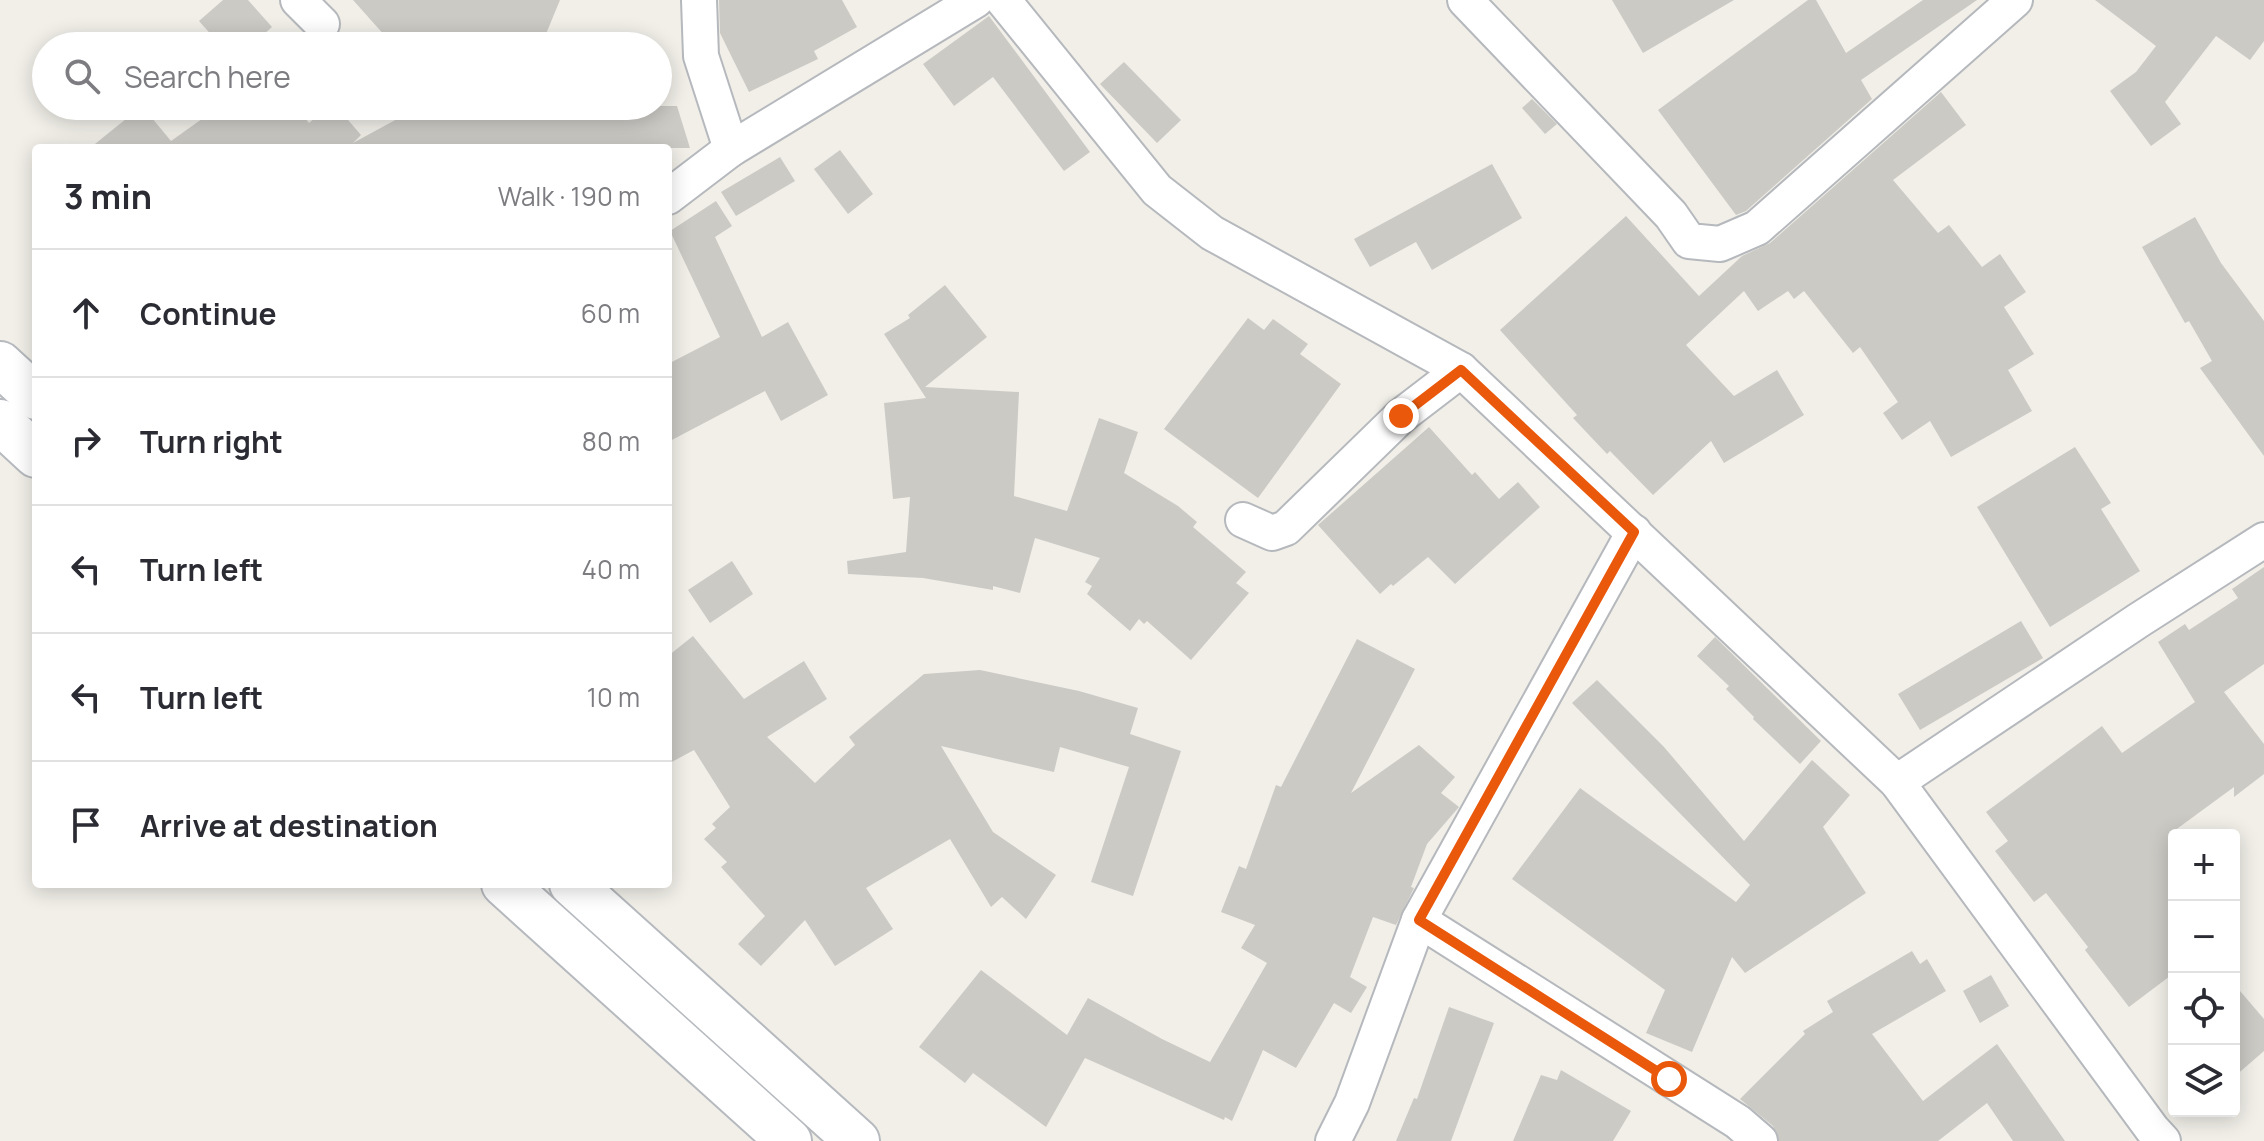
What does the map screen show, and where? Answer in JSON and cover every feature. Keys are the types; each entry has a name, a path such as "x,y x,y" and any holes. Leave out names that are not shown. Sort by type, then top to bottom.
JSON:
{"street":[{"path":"699,0 701,56 731,149"},
{"path":"672,194 731,149 976,0"},
{"path":"1003,0 1157,190 1212,233 1461,370 1897,782 2152,1137"},
{"path":"1465,0 1671,215 1689,241 1720,244 1757,228 2015,0"},
{"path":"0,364 32,393"},
{"path":"1243,520 1272,533 1286,528 1401,416 1461,370"},
{"path":"1333,1141 1352,1103 1419,920 1634,532"},
{"path":"1897,782 2264,540"},
{"path":"508,888 789,1141"},
{"path":"576,888 857,1141"},
{"path":"1419,920 1738,1122 1760,1141"}],"building":[{"path":"223,0 248,0 272,27 266,32 209,32 199,21"},
{"path":"353,0 560,0 547,32 382,32"},
{"path":"719,0 842,0 857,27 814,51 818,59 749,92 720,33"},
{"path":"1612,0 1734,0 1643,53"},
{"path":"1808,0 1816,0 1846,53 1923,0 1977,0 1861,80 1872,99 1746,211 1736,215 1658,110"},
{"path":"2095,0 2264,0 2264,41 2250,60 2216,36 2165,102 2181,124 2151,146 2110,91 2136,72 2156,46"},
{"path":"989,16 1090,152 1064,171 993,77 954,106 923,64"},
{"path":"1124,62 1181,120 1157,143 1100,84"},
{"path":"1941,92 1966,125 1893,180 1938,233 1949,225 1982,267 2000,254 2026,292 2004,307 2034,354 2008,370 2032,411 1951,457 1930,421 1902,440 1883,413 1898,402 1860,347 1853,353 1804,291 1794,299 1788,291 1758,311 1744,291 1686,345 1734,396 1777,370 1804,415 1724,463 1711,441 1653,495 1573,418 1577,415 1500,330 1626,216 1699,296 1742,256 1770,243"},
{"path":"1532,99 1557,124 1545,134 1522,108"},
{"path":"672,106 677,106 690,148 672,148 672,144 95,144 125,120 154,120 171,141 200,120 307,120 309,123 313,120 348,120 361,135 353,143 395,120 672,120"},
{"path":"840,150 873,194 848,214 814,169"},
{"path":"780,157 795,181 736,216 721,192"},
{"path":"1492,164 1522,218 1432,270 1416,242 1370,267 1354,239"},
{"path":"716,201 732,226 715,237 762,337 788,322 828,395 781,421 765,391 672,440 672,362 720,337 672,230"},
{"path":"2195,217 2221,263 2264,321 2264,456 2200,368 2212,361 2189,321 2185,323 2142,247"},
{"path":"945,285 987,337 925,387 1019,392 1014,496 1067,511 1099,418 1138,432 1124,473 1178,506 1197,522 1193,527 1246,572 1236,583 1249,593 1191,660 1147,621 1144,624 1139,619 1130,631 1087,594 1092,586 1085,582 1100,558 1035,538 1020,593 993,586 993,590 923,578 848,574 847,561 906,552 910,497 893,499 884,403 926,398 884,334 910,318 908,315"},
{"path":"1248,318 1264,330 1273,319 1308,344 1300,354 1341,384 1258,498 1164,429"},
{"path":"1429,427 1472,475 1475,472 1499,499 1518,482 1540,507 1455,584 1428,557 1380,594 1318,525"},
{"path":"2075,447 2111,503 2101,509 2140,571 2050,627 1977,507"},
{"path":"732,561 753,594 710,623 688,590"},
{"path":"2264,567 2264,664 2224,692 2264,744 2264,774 2234,797 2234,787 2177,829 2168,829 2168,978 2129,1007 2046,893 2034,902 1995,851 2008,841 1986,812 2102,726 2122,753 2195,702 2158,642 2185,624 2189,630 2238,598 2232,589"},
{"path":"2021,621 2043,658 1920,730 1898,694"},
{"path":"693,636 744,699 804,661 827,699 767,737 815,783 855,745 849,737 924,674 980,670 1079,691 1138,708 1130,734 1181,751 1133,896 1091,882 1129,767 1060,747 1054,772 941,746 993,832 1056,875 1026,919 1002,897 991,907 950,839 866,888 893,929 835,966 805,920 761,966 738,944 765,916 721,867 727,862 704,839 716,828 712,824 730,807 694,750 672,762 672,653"},
{"path":"1715,637 1821,741 1800,764 1753,719 1726,689 1729,686 1697,656"},
{"path":"1357,639 1415,669 1351,793 1419,745 1455,777 1441,793 1459,807 1427,844 1411,887 1414,888 1396,925 1373,917 1350,977 1367,987 1351,1013 1334,1003 1296,1068 1263,1050 1232,1121 1085,1058 1046,1127 973,1073 965,1083 919,1047 981,970 1067,1035 1088,998 1210,1062 1267,963 1241,948 1255,925 1221,912 1239,866 1246,869 1276,785 1281,787"},
{"path":"1597,680 1664,747 1744,841 1812,760 1850,795 1823,827 1866,893 1745,973 1732,957 1692,1052 1646,1033 1665,990 1512,879 1580,788 1736,902 1750,885 1572,703"},
{"path":"1912,951 1920,964 1927,959 1946,991 1872,1034 1923,1101 1997,1044 2065,1141 2013,1141 1987,1103 1938,1141 1779,1141 1773,1126 1740,1099 1805,1034 1803,1031 1833,1012 1827,1001"},
{"path":"1991,975 2009,1006 1980,1023 1963,991"},
{"path":"2240,991 2264,1019 2264,1051 2240,1072"},
{"path":"1449,1007 1494,1023 1451,1141 1396,1141 1414,1098 1417,1099"},
{"path":"1561,1070 1631,1111 1613,1141 1513,1141 1541,1075 1557,1080"}],"route":[{"path":"1401,416 1461,370 1634,532 1419,920 1669,1079"}]}
